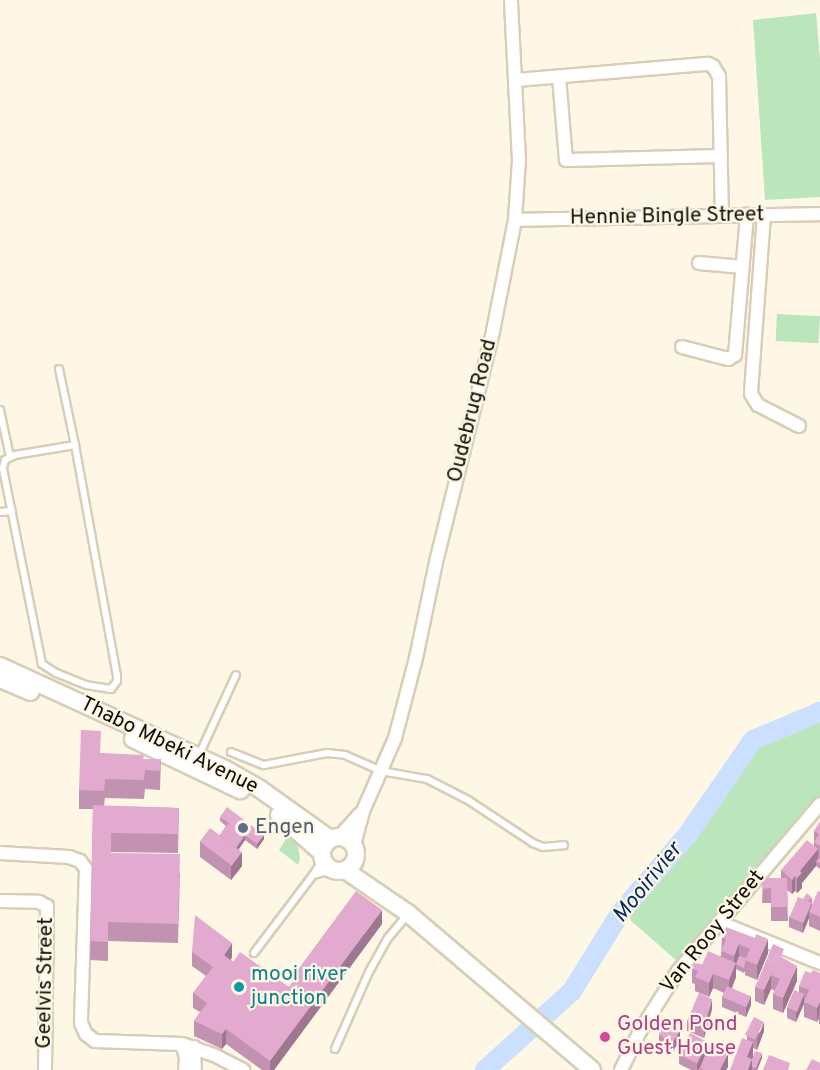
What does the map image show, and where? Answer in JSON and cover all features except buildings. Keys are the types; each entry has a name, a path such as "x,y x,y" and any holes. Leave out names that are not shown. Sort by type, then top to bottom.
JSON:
{"main road":[{"name":"Thabo Mbeki Avenue","path":"0,666 199,756 260,789 592,1070"},
{"name":"Thabo Mbeki Avenue","path":"0,679 231,785 337,854"}],"street":[{"name":"Oudebrug Road","path":"337,854 363,811 395,738 493,331 515,220 519,160 511,0"},
{"path":"516,80 708,64 713,66 719,76 722,216"},
{"path":"559,77 566,160 721,156"},
{"name":"Hennie Bingle Street","path":"515,220 820,214"},
{"path":"682,347 728,359 735,355 747,215"},
{"path":"764,215 752,394 758,405 799,426"},
{"path":"699,263 743,267"},
{"name":"Van Rooy Street","path":"621,1070 640,1031 678,971 820,804"},
{"path":"0,853 69,857 80,861 86,869 81,1023 86,1034 95,1041 188,1046 239,1065 243,1070"},
{"name":"Geelvis Street","path":"0,900 39,902 47,906 45,1070"},
{"path":"720,922 820,963"},
{"path":"185,1070 188,1046"},
{"path":"188,1046 195,1070"}],"lane":[{"path":"59,369 75,445 117,675 117,681 111,689 86,685 56,673 42,664 3,468 5,460 10,457 75,445"},
{"path":"0,410 10,457"},
{"path":"0,512 12,511"},
{"path":"199,756 236,675"},
{"path":"231,752 264,765 334,753 345,755 381,771 427,779 468,800 533,843 543,847 564,845"},
{"path":"254,953 313,875 337,854"},
{"path":"313,875 337,854"},
{"path":"335,1049 369,972 388,938 409,914"}],"green space":[{"path":"816,13 820,60 820,197 765,200 753,20"},
{"path":"777,314 820,316 819,343 776,341"},
{"path":"820,712 820,798 677,961 621,912 688,834 753,740"},
{"path":"288,836 298,846 300,859 298,865 279,850"}],"waterway":[{"name":"Mooirivier","path":"485,1070 572,991 621,912 688,834 753,740 820,712"}],"place":[{"name":"Engen","path":"243,828"},
{"name":"mooi river junction","path":"239,987"},
{"name":"Golden Pond Guest House","path":"605,1037"}]}
